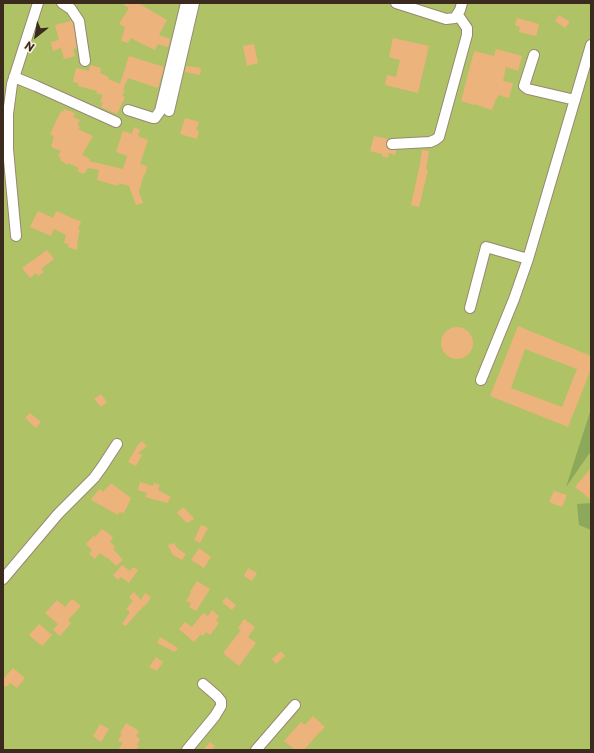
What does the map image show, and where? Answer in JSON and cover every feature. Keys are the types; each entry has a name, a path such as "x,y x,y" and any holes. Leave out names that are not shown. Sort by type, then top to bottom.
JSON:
{"street":[{"path":"16,236 8,149 8,114 12,84 38,3"},
{"path":"62,3 71,8 79,21 85,61"},
{"path":"128,110 148,118 156,118 160,111 186,3"},
{"path":"170,111 194,3"},
{"path":"396,3 446,19 455,18 458,15 462,3"},
{"path":"392,144 430,142 439,137 467,35 467,28 458,15"},
{"path":"481,380 514,299 528,259 591,45"},
{"path":"534,55 524,86 528,90 575,100"},
{"path":"14,77 116,122"},
{"path":"470,308 486,247 528,259"},
{"path":"3,579 58,514 94,478 117,444"},
{"path":"187,750 222,706 221,701 217,696 203,684"},
{"path":"256,750 295,705"}],"green space":[{"path":"3,3 591,3 591,750 3,750"},
{"path":"591,409 591,451 566,487 581,440"},
{"path":"591,503 591,530 579,525 577,504"}],"building":[{"path":"121,3 138,3 167,20 159,35 170,39 168,47 158,44 155,50 131,38 128,43 121,41 125,27 119,24 129,8"},
{"path":"559,15 570,22 565,28 555,21"},
{"path":"517,18 539,24 536,36 519,32 520,27 515,25"},
{"path":"71,21 73,23 77,48 73,49 75,56 64,59 61,48 53,51 51,42 59,40 55,25"},
{"path":"393,38 429,46 418,93 385,85 387,75 396,77 400,60 389,57"},
{"path":"254,44 258,63 247,66 243,46"},
{"path":"496,49 522,56 518,71 506,67 503,81 513,83 509,98 498,95 492,110 461,101 474,51 494,56"},
{"path":"129,56 164,67 158,88 128,78 123,89 125,90 122,96 125,97 117,114 101,107 103,103 100,102 103,95 96,93 97,91 78,86 78,83 73,82 76,68 89,71 90,65 101,68 100,73 109,77 108,79 120,84"},
{"path":"186,66 201,68 200,75 185,72"},
{"path":"64,109 75,113 73,117 80,120 77,125 80,126 78,129 93,136 82,155 90,159 89,161 123,169 127,156 116,152 123,131 132,134 134,127 140,130 138,136 148,140 140,164 147,166 139,192 143,203 136,205 129,186 119,183 118,186 97,180 99,170 88,168 84,174 77,171 79,168 68,163 68,165 60,160 61,158 58,156 61,151 51,147 54,136 50,134 61,111 63,112"},
{"path":"185,118 199,122 196,130 199,131 197,139 180,134"},
{"path":"374,136 388,139 386,147 389,150 396,150 395,155 389,153 388,158 382,156 382,154 370,151"},
{"path":"422,150 429,151 426,169 428,170 419,207 411,205"},
{"path":"38,211 53,218 56,211 81,221 78,230 80,230 77,250 68,247 68,244 64,243 66,235 54,229 51,236 30,227"},
{"path":"47,250 54,259 41,269 44,272 38,276 36,273 30,278 22,268"},
{"path":"518,326 591,356 591,369 568,427 490,396","holes":["525,349 577,369 562,407 511,388"]},
{"path":"454,327 460,327 470,334 473,343 472,349 466,356 460,359 454,359 444,352 441,346 441,340 448,330"},
{"path":"101,394 107,402 101,407 94,399"},
{"path":"30,413 41,422 36,428 25,418"},
{"path":"142,441 147,446 138,453 142,455 136,466 128,462"},
{"path":"591,468 591,500 575,487"},
{"path":"140,482 153,486 154,483 160,485 158,490 171,497 167,503 145,497 147,493 138,490"},
{"path":"111,483 131,498 124,513 120,512 118,515 91,500 100,489 103,492"},
{"path":"554,491 567,495 562,507 549,502"},
{"path":"183,507 194,519 187,523 177,513"},
{"path":"201,525 208,528 200,543 194,540"},
{"path":"102,529 113,537 110,542 115,546 113,549 123,560 116,566 107,557 106,558 100,553 95,559 89,554 92,550 86,544"},
{"path":"174,543 178,549 186,554 182,560 173,555 168,545"},
{"path":"199,548 211,557 204,568 191,560"},
{"path":"122,565 130,571 133,567 138,570 129,583 121,577 118,580 113,575"},
{"path":"248,568 257,573 252,581 244,576"},
{"path":"197,581 210,589 196,611 189,607 191,603 186,601"},
{"path":"134,592 141,600 145,593 151,597 126,626 122,624 130,612 126,609 133,601 129,597"},
{"path":"226,597 236,605 232,610 222,602"},
{"path":"72,599 81,606 68,620 71,623 60,636 53,630 58,624 45,613 57,600 65,607"},
{"path":"212,610 219,616 216,621 219,623 210,635 206,632 203,636 201,634 194,642 179,629 185,622 192,627 203,613 208,616"},
{"path":"244,619 255,627 248,637 256,643 239,666 223,653 241,630 238,628"},
{"path":"39,624 52,635 42,646 29,635"},
{"path":"160,637 178,648 175,652 157,643"},
{"path":"281,651 285,656 276,664 272,659"},
{"path":"156,657 163,662 157,671 149,667"},
{"path":"13,668 25,678 17,688 10,683 6,687 3,685 3,679"},
{"path":"313,716 325,727 304,750 295,750 284,741 301,722 305,725"},
{"path":"126,723 139,731 136,736 140,739 137,745 139,746 136,750 118,750 123,743 118,741 122,734 120,733"},
{"path":"100,724 109,729 101,742 93,736"},
{"path":"210,742 215,746 212,750 203,750"}]}
